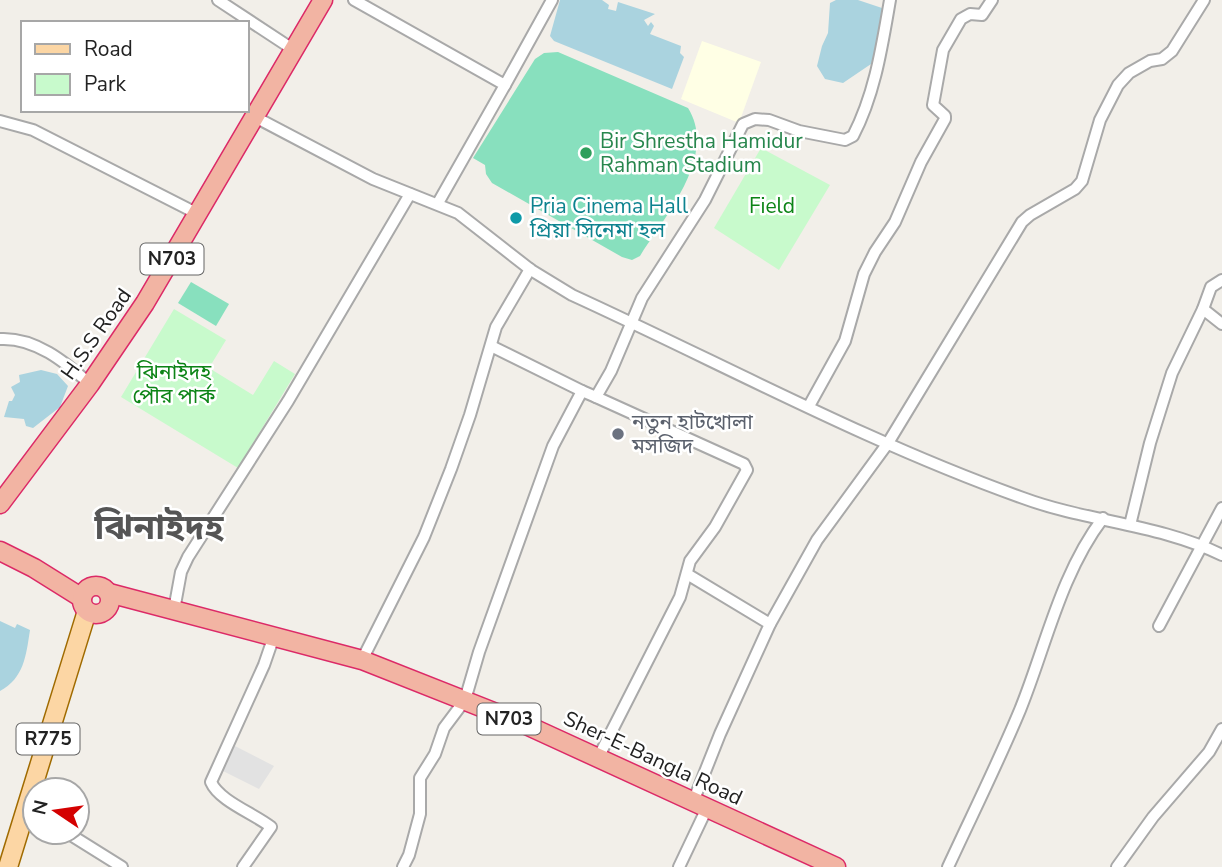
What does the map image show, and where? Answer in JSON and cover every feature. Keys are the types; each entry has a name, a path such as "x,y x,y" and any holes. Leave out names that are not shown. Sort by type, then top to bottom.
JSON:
{"highway":[{"name":"H.S.S Road","path":"0,504 90,384 145,303 323,0"},
{"name":"N703","path":"3,554 95,602"},
{"name":"Sher-E-Bangla Road","path":"95,602 171,610 362,660 465,700 598,758 836,867"}],"main road":[{"name":"R775","path":"44,776 95,602"},
{"name":"R775","path":"8,867 95,602"},
{"path":"16,867 22,846"}],"street":[{"path":"218,0 293,50"},
{"path":"354,0 505,85"},
{"path":"438,203 552,0"},
{"path":"596,397 611,370 642,298 705,200 743,124 755,119 769,120 799,131 845,140 853,136 872,88 890,0"},
{"path":"809,406 845,341 864,274 895,222 945,119 933,104 943,50 961,19 970,14 982,15 992,0"},
{"path":"679,867 720,734 770,624 817,540 888,443 1022,222 1036,211 1075,190 1082,181 1100,120 1118,85 1129,73 1150,61 1162,59 1172,51 1204,0"},
{"path":"255,117 373,179 438,203 473,223 530,269 572,295 888,443 1025,499 1180,537 1222,555"},
{"path":"0,121 33,130 198,214"},
{"path":"171,610 188,557 288,401 410,194"},
{"path":"362,660 424,537 463,435 501,316 530,269"},
{"path":"1130,524 1168,385 1211,287 1222,280"},
{"path":"1203,309 1222,324"},
{"path":"0,339 12,339 46,351 90,384"},
{"path":"491,346 746,467 747,475 690,562 677,604 598,758"},
{"path":"403,867 420,814 421,778 435,754 444,728 465,700 479,652 553,446 582,391"},
{"path":"1159,626 1222,508"},
{"path":"948,867 1019,710 1066,581 1089,536 1102,518"},
{"path":"687,574 770,624"},
{"path":"243,867 271,827 233,802 213,787 211,782 261,674 274,636"},
{"path":"1118,867 1153,817 1209,752 1222,729"},
{"path":"88,846 122,867"}],"shaded area":[{"path":"702,41 761,62 739,123 681,99"},
{"path":"231,744 274,766 259,789 219,769"}],"green space":[{"name":"Bir Shrestha Hamidur Rahman Stadium","path":"558,52 688,108 696,127 697,146 685,185 640,256 632,260 622,257 492,183 486,174 485,165 473,158 535,59 544,53"},
{"name":"Field","path":"761,148 830,185 779,270 714,228"},
{"path":"191,282 229,304 216,326 178,303"},
{"name":"ঝিনাইদহ পৌর পার্ক","path":"174,309 226,340 209,368 253,395 274,361 295,374 238,468 121,397"}],"water":[{"path":"560,0 602,0 609,5 608,9 616,11 618,2 655,14 644,20 648,26 651,22 654,26 650,34 681,46 680,53 684,57 672,89 554,41 550,36"},
{"path":"836,0 858,0 882,8 883,28 871,64 843,83 825,79 817,66 828,33 830,3"},
{"path":"41,370 57,374 68,386 60,407 33,428 26,426 24,419 4,417 9,401 12,401 15,395 11,387 20,382 19,375"},
{"path":"0,621 15,628 17,624 30,630 19,673 0,691"}],"place":[{"name":"Bir Shrestha Hamidur Rahman Stadium","path":"586,153"},
{"name":"Pria Cinema Hall প্রিয়া সিনেমা হল","path":"516,218"},
{"name":"নতুন হাটখোলা মসজিদ","path":"618,434"}],"district":[{"name":"ঝিনাইদহ","path":"159,527"}]}
